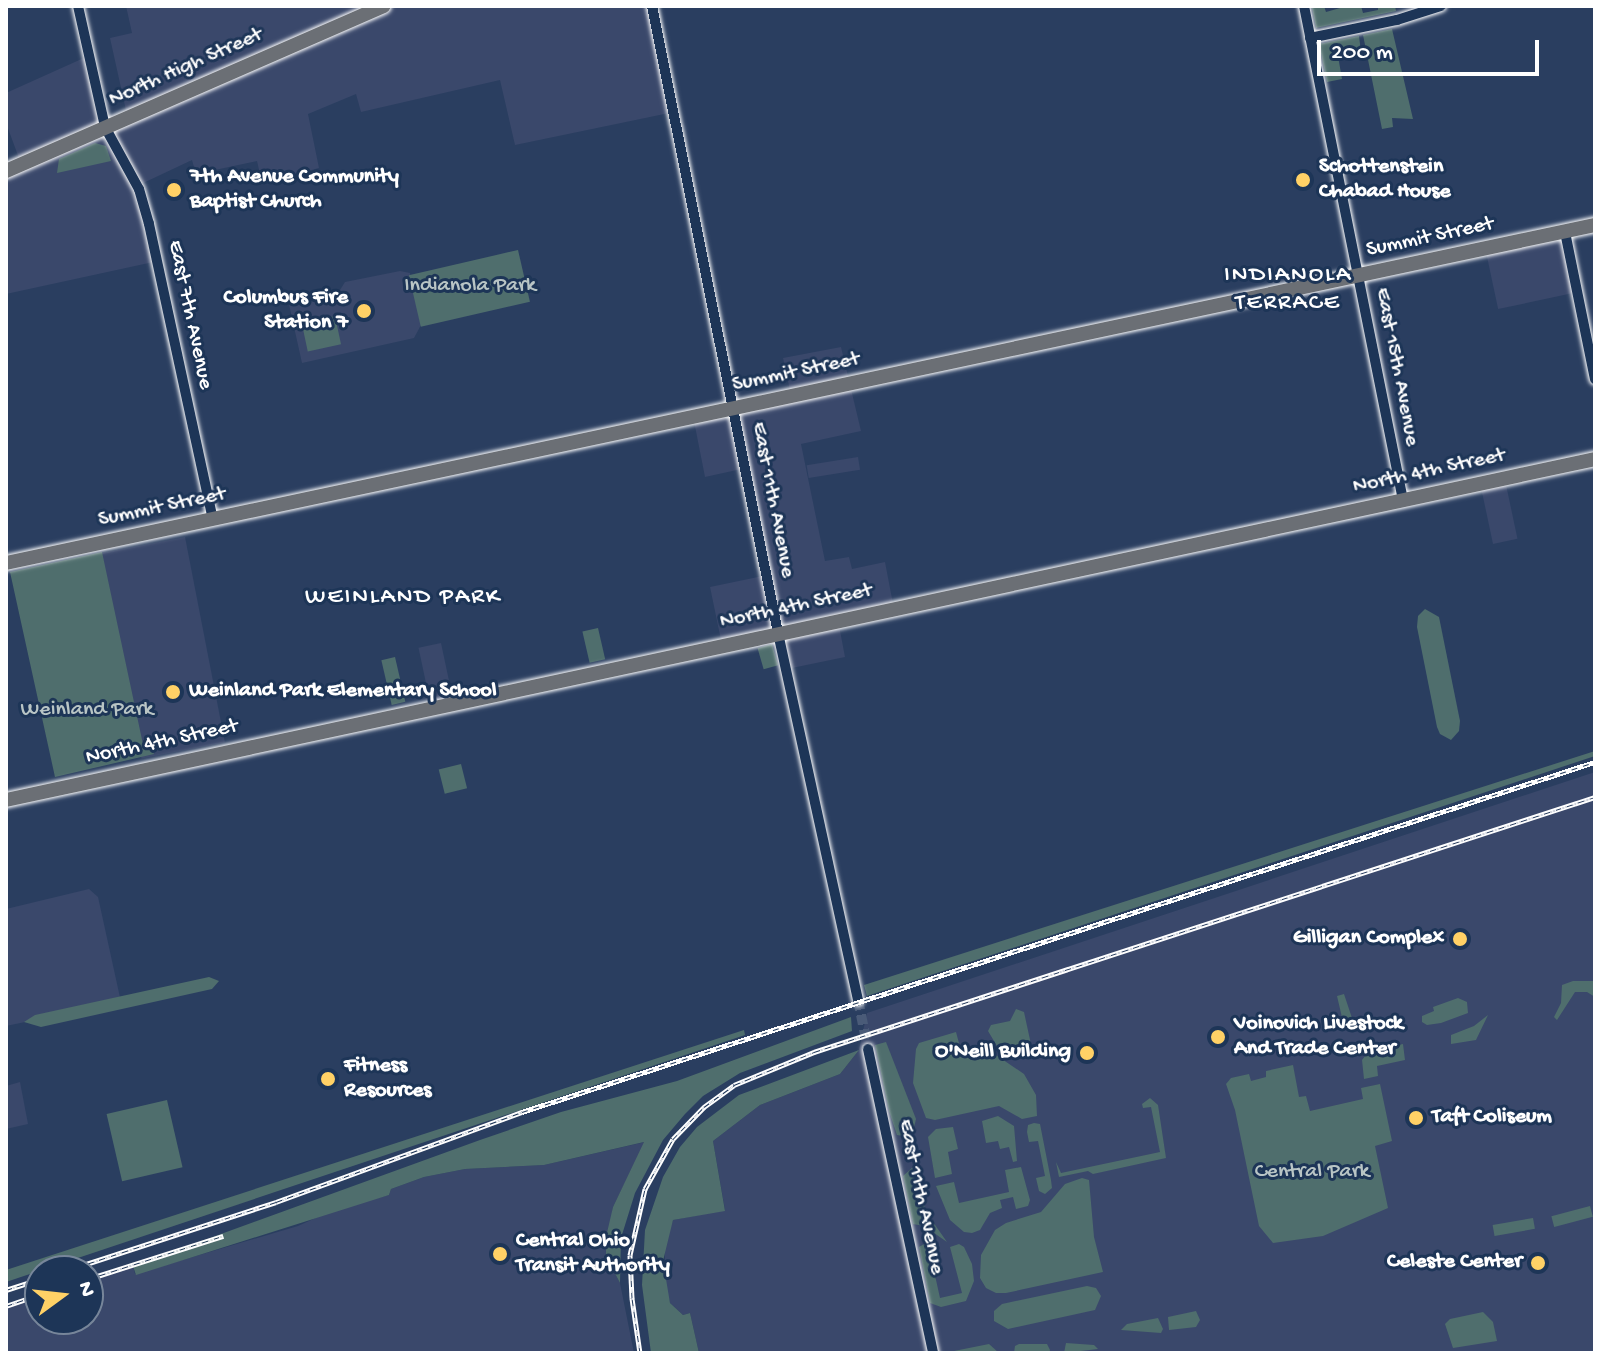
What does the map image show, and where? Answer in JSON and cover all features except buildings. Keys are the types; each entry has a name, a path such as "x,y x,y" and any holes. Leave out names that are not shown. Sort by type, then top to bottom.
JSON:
{"main road":[{"name":"North High Street","path":"6,171 383,6"},
{"name":"Summit Street","path":"6,563 1595,225"},
{"name":"North 4th Street","path":"6,800 1595,459"}],"street":[{"name":"East 7th Avenue","path":"78,6 105,127 139,189 149,224 213,519"},
{"name":"East 11th Avenue","path":"652,6 778,633 858,1000"},
{"name":"East 15th Avenue","path":"1304,6 1403,500"},
{"path":"1310,38 1397,20 1441,6"},
{"path":"1565,232 1595,379"},
{"name":"East 11th Avenue","path":"868,1049 933,1353"}],"shaded area":[{"path":"126,6 652,6 674,112 515,145 500,80 361,112 356,94 308,114 319,168 262,183 257,161 196,174 192,160 139,185 158,261 6,294 6,170 20,161 6,123 6,93 86,57 101,126 127,115 110,38 132,33"},
{"path":"1567,229 1580,292 1498,309 1485,246"},
{"path":"400,271 410,273 421,325 414,338 302,363 288,300 340,290 345,282"},
{"path":"841,347 861,431 801,444 825,561 849,557 852,569 885,562 894,609 838,620 845,657 787,669 780,634 722,645 710,587 767,575 746,468 705,477 693,416 791,395 783,358"},
{"path":"858,457 860,470 809,478 807,465"},
{"path":"1505,480 1517,539 1493,544 1481,485"},
{"name":"Weinland Park Elementary School","path":"185,537 225,742 141,758 102,553"},
{"path":"441,643 454,703 431,707 419,648"},
{"path":"1595,772 1595,1353 699,1353 690,1313 683,1315 670,1303 665,1284 665,1243 673,1220 725,1210 713,1141 760,1105 840,1074 859,1050 867,1013"},
{"path":"89,889 98,897 121,1002 6,1026 6,909"},
{"path":"20,1082 28,1124 6,1129 6,1086"},
{"path":"645,1142 613,1207 606,1256 620,1283 634,1353 6,1353 6,1306 24,1300 24,1335 104,1335 104,1275 133,1266 135,1274 298,1226 333,1210 389,1195 391,1189 424,1177 465,1169 544,1165"}],"green space":[{"path":"1324,6 1326,12 1347,6 1361,6 1363,13 1378,10 1378,6 1395,6 1396,11 1316,28 1312,8"},
{"path":"1392,29 1413,119 1392,118 1393,127 1382,129 1363,35"},
{"path":"1359,36 1362,60 1359,48 1338,56 1342,79 1327,82 1319,44"},
{"path":"95,143 106,146 111,161 57,173 59,159"},
{"name":"Indianola Park","path":"518,250 530,302 421,327 409,275"},
{"path":"335,316 341,344 308,351 302,323"},
{"name":"Weinland Park","path":"102,552 144,749 152,749 154,754 55,777 10,572"},
{"path":"1425,609 1439,617 1460,721 1459,731 1451,740 1440,734 1437,727 1417,627 1418,616"},
{"path":"598,628 605,659 590,663 582,632"},
{"path":"772,644 778,665 764,669 758,648"},
{"path":"395,657 405,702 392,705 381,660"},
{"path":"1595,751 1595,756 867,996 864,985"},
{"path":"461,764 467,788 445,794 439,770"},
{"path":"209,977 219,981 212,989 41,1027 24,1022 35,1015"},
{"path":"1573,981 1595,981 1595,997 1587,992 1575,992 1557,1020 1554,1017 1561,1003 1562,985"},
{"path":"1344,994 1352,1018 1349,1024 1352,1031 1344,1026 1337,996"},
{"path":"1458,998 1467,1002 1468,1013 1441,1023 1427,1025 1422,1022 1422,1016 1434,1011 1433,1007"},
{"path":"1016,1009 1024,1012 1032,1049 1012,1054 997,1046 988,1031 991,1025 1010,1021"},
{"path":"1488,1015 1476,1040 1451,1044 1451,1035 1474,1026"},
{"path":"851,1017 852,1031 740,1073 703,1096 685,1114 663,1140 635,1193 621,1238 620,1283 606,1256 606,1237 613,1207 644,1142 544,1165 465,1169 424,1177 391,1189 389,1195 136,1275 133,1266 480,1140 561,1112 677,1081"},
{"path":"744,1030 745,1035 87,1255 52,1255"},
{"path":"956,1032 963,1058 993,1053 1024,1074 1036,1095 1037,1116 1022,1119 999,1106 935,1120 926,1118 913,1083 916,1049 919,1043"},
{"path":"886,1042 916,1119 913,1132 903,1136 897,1135 889,1111 875,1045"},
{"path":"1403,1044 1405,1060 1377,1066 1378,1076 1364,1079 1362,1060 1369,1051"},
{"path":"859,1050 840,1074 760,1105 713,1141 725,1211 673,1220 663,1261 670,1303 683,1315 690,1313 699,1353 651,1353 642,1285 645,1230 663,1177 680,1147 697,1127 739,1095"},
{"name":"Central Park","path":"1293,1065 1299,1097 1306,1096 1310,1111 1363,1099 1361,1088 1380,1084 1392,1141 1375,1146 1388,1208 1323,1236 1273,1243 1259,1226 1235,1110 1226,1084 1231,1078 1249,1074 1251,1081 1266,1077 1266,1071"},
{"path":"1150,1098 1158,1105 1166,1158 1093,1174 1088,1171 1059,1177 1056,1162 1061,1173 1160,1152 1151,1107 1143,1108 1142,1104"},
{"path":"167,1100 183,1167 122,1181 107,1114"},
{"path":"998,1116 1014,1126 1017,1161 1013,1162 1009,1147 1000,1149 998,1141 986,1143 982,1121"},
{"path":"1040,1124 1051,1180 1052,1188 1045,1194 1039,1191 1036,1178 1045,1176 1038,1141 1029,1142 1027,1132 1028,1125"},
{"path":"953,1127 958,1149 948,1152 952,1174 935,1178 928,1137 936,1129"},
{"path":"914,1166 926,1212 947,1242 924,1226 913,1224 903,1176"},
{"path":"1021,1167 1030,1200 1028,1206 1016,1209 1013,1197 1000,1200 1002,1208 990,1213 980,1230 972,1233 964,1232 950,1220 936,1186 954,1182 959,1203 1009,1192 1005,1170"},
{"path":"1082,1178 1089,1180 1094,1237 1103,1272 1006,1293 996,1293 986,1288 980,1278 981,1255 995,1230 1006,1223 1041,1212 1065,1184"},
{"path":"1590,1206 1593,1217 1554,1227 1551,1216"},
{"path":"1533,1218 1535,1229 1495,1236 1493,1225"},
{"path":"924,1244 929,1248 940,1298 962,1293 950,1247 959,1244 964,1247 972,1264 974,1281 966,1301 941,1307 930,1303 919,1247"},
{"path":"24,1264 24,1276 6,1282 6,1270"},
{"path":"1087,1286 1096,1288 1101,1296 1095,1310 1008,1329 994,1321 994,1311 1002,1304"},
{"path":"1196,1311 1200,1320 1196,1327 1169,1330 1168,1317"},
{"path":"1483,1312 1493,1322 1497,1341 1453,1348 1445,1324 1450,1319"},
{"path":"1158,1318 1163,1329 1161,1333 1121,1330 1127,1324"},
{"path":"1066,1343 1094,1345 1098,1349 1064,1353"},
{"path":"989,1344 999,1353 947,1353 949,1352"},
{"path":"1047,1344 1050,1350 1049,1353 1014,1353 1015,1346"}],"tunnel":[{"path":"858,1000 868,1049"}],"railway":[{"path":"104,1258 276,1202 522,1112 1595,762"},
{"path":"640,1353 630,1255 645,1189 673,1139 704,1107 734,1085 814,1052 1595,797"},
{"path":"104,1274 223,1236"},
{"path":"6,1290 24,1284"},
{"path":"6,1306 24,1300"}],"place":[{"name":"Schottenstein Chabad House","path":"1303,180"},
{"name":"7th Avenue Community Baptist Church","path":"174,190"},
{"name":"Columbus Fire Station 7","path":"364,311"},
{"name":"Weinland Park Elementary School","path":"173,692"},
{"name":"Gilligan Complex","path":"1460,939"},
{"name":"Voinovich Livestock And Trade Center","path":"1218,1037"},
{"name":"O'Neill Building","path":"1087,1053"},
{"name":"Fitness Resources","path":"328,1079"},
{"name":"Taft Coliseum","path":"1416,1118"},
{"name":"Central Ohio Transit Authority","path":"500,1254"},
{"name":"Celeste Center","path":"1538,1263"}],"district":[{"name":"INDIANOLA TERRACE","path":"1288,290"},
{"name":"WEINLAND PARK","path":"403,598"}]}
